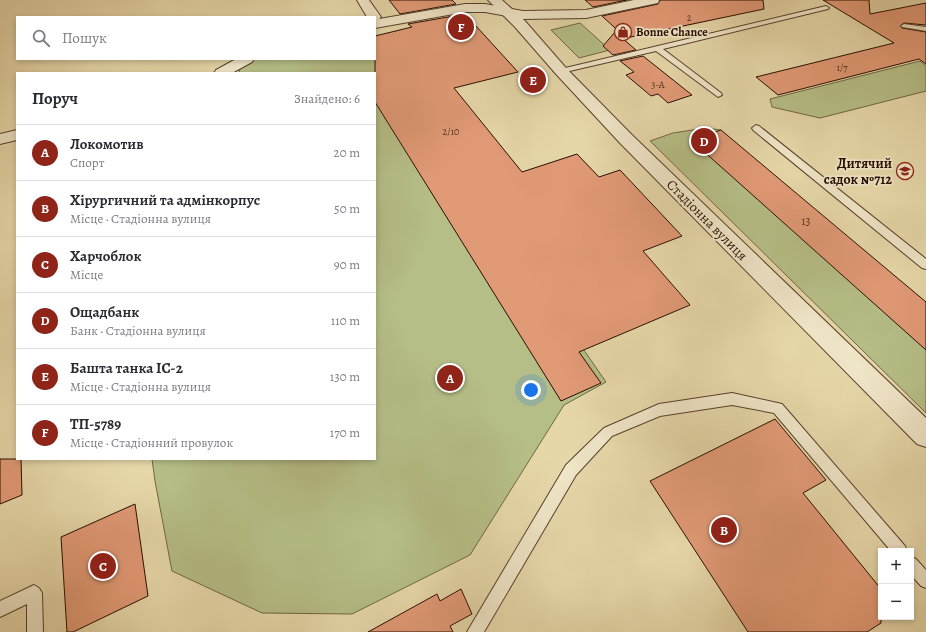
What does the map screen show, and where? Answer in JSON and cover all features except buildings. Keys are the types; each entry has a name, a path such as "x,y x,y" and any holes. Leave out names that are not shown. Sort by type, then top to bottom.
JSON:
{"street":[{"path":"363,0 373,16"},
{"path":"376,21 465,8 485,8 499,5 523,15 586,14 653,0"},
{"name":"Стадіонна вулиця","path":"499,5 520,24 561,71 626,139 926,435"},
{"path":"223,72 245,60"},
{"path":"0,139 16,135"}],"lane":[{"path":"561,71 826,8"},
{"path":"904,26 926,29"},
{"path":"657,48 718,94"},
{"path":"756,128 926,265"},
{"path":"475,632 571,470 608,432 659,410 732,399 778,408 897,548"},
{"path":"914,567 926,581"},
{"path":"0,609 34,593 35,632"}],"green space":[{"path":"580,23 610,50 579,58 551,30"},
{"path":"376,49 606,382 564,405 470,555 352,614 262,613 172,571 155,481 152,460 376,460 376,72 240,72 238,67 248,61 376,60"},
{"path":"920,61 926,66 926,91 820,118 772,107 770,99"},
{"path":"705,128 721,130 926,350 926,413 650,141 673,133"}],"place":[{"name":"ТП-5789","path":"461,27"},
{"name":"Bonne Chance","path":"623,32"},
{"name":"Башта танка ІС-2","path":"533,80"},
{"name":"Ощадбанк","path":"704,141"},
{"name":"Дитячий садок №712","path":"905,171"},
{"name":"Локомотив","path":"450,378"},
{"name":"Хірургичний та адмінкорпус","path":"724,530"},
{"name":"Харчоблок","path":"103,566"}]}
